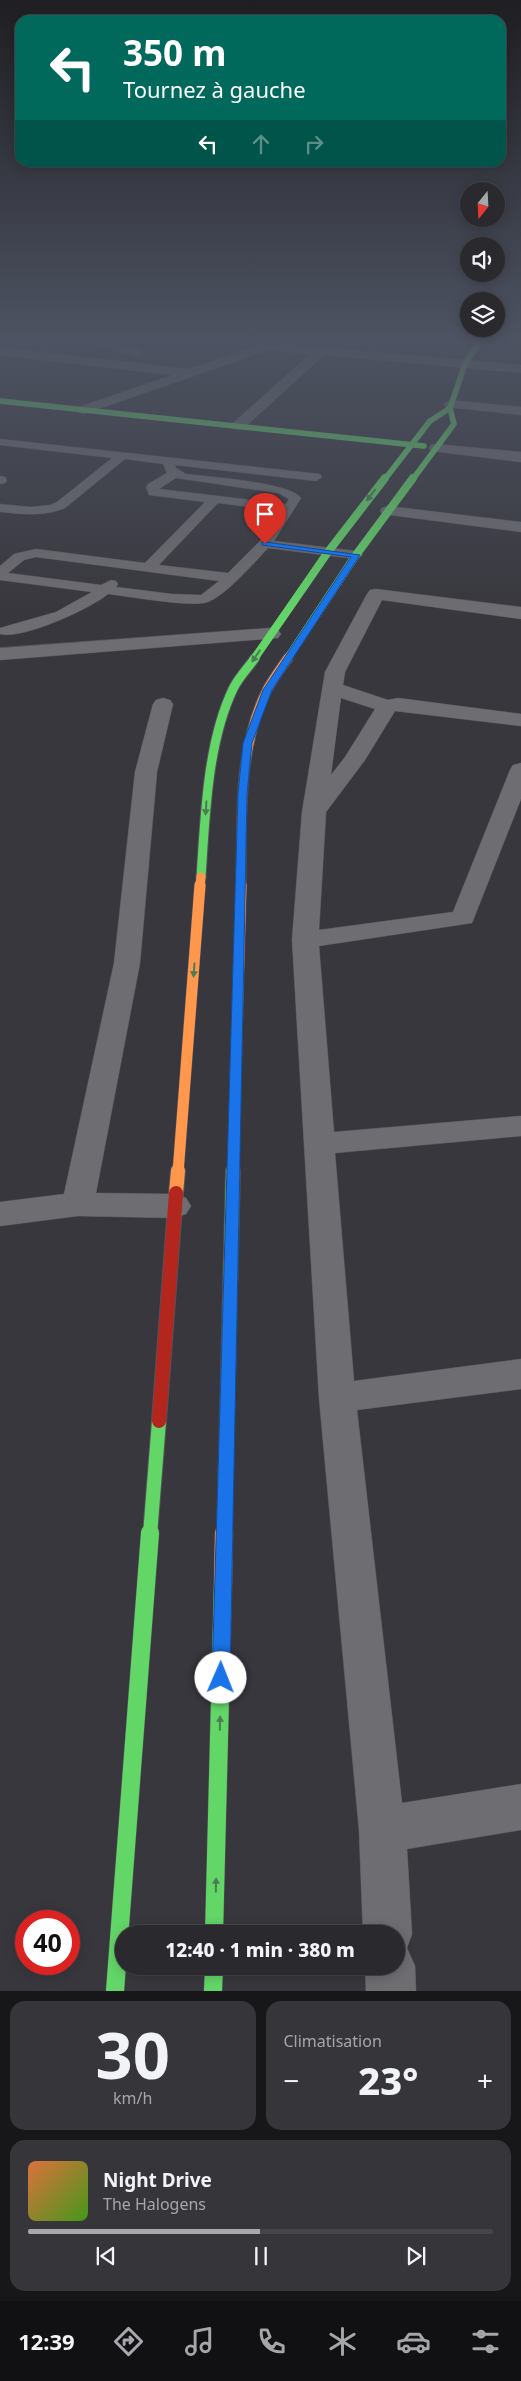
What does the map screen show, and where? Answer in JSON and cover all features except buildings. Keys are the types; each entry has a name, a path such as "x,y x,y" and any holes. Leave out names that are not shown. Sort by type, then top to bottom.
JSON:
{"street":[{"path":"264,429 521,457"},
{"path":"115,1991 207,795 217,738 233,689 328,552 423,429"},
{"path":"214,1925 243,794 248,743 268,690 356,555 450,429"},
{"path":"388,511 521,527"},
{"path":"387,1925 382,1830 337,1398 305,940 314,812 335,672 376,594 521,613"},
{"path":"0,654 271,634"},
{"path":"333,688 387,706 398,704 521,720"},
{"path":"78,1204 127,963 146,772 164,704"},
{"path":"314,812 354,760 387,706"},
{"path":"305,940 463,918 521,770"},
{"path":"320,1144 521,1126"},
{"path":"0,1214 78,1204 176,1206"},
{"path":"337,1398 521,1374"},
{"path":"382,1830 521,1807"},
{"path":"213,1991 214,1975"},
{"path":"390,1975 391,1991"}],"lane":[{"path":"0,442 316,477"},
{"path":"0,508 37,512 53,510 62,506 122,456"},
{"path":"0,574 172,598 204,599 231,578 265,544 295,498 291,494 280,490 183,477 170,470 168,461"},
{"path":"175,474 152,487 153,492 290,508"},
{"path":"149,567 215,499"},
{"path":"265,544 356,555"},
{"path":"0,574 20,557 36,553 231,578"},
{"path":"5,631 72,612 105,589 132,565"}],"traffic: fast":[{"path":"263,429 424,446"},
{"path":"201,877 207,795 217,738 233,689 328,552 424,429"},
{"path":"290,655 356,555 450,429"},
{"path":"229,1334 238,991"},
{"path":"115,1991 159,1421"},
{"path":"214,1925 223,1582"},
{"path":"213,1991 214,1975"}],"traffic: slow":[{"path":"238,991 243,794 248,743 267,690 290,655"},
{"path":"176,1193 201,877"},
{"path":"223,1582 229,1334"}],"traffic: jam":[{"path":"159,1421 176,1193"}],"route":[{"path":"221,1678 243,794 248,743 268,690 356,555 265,544"}]}
